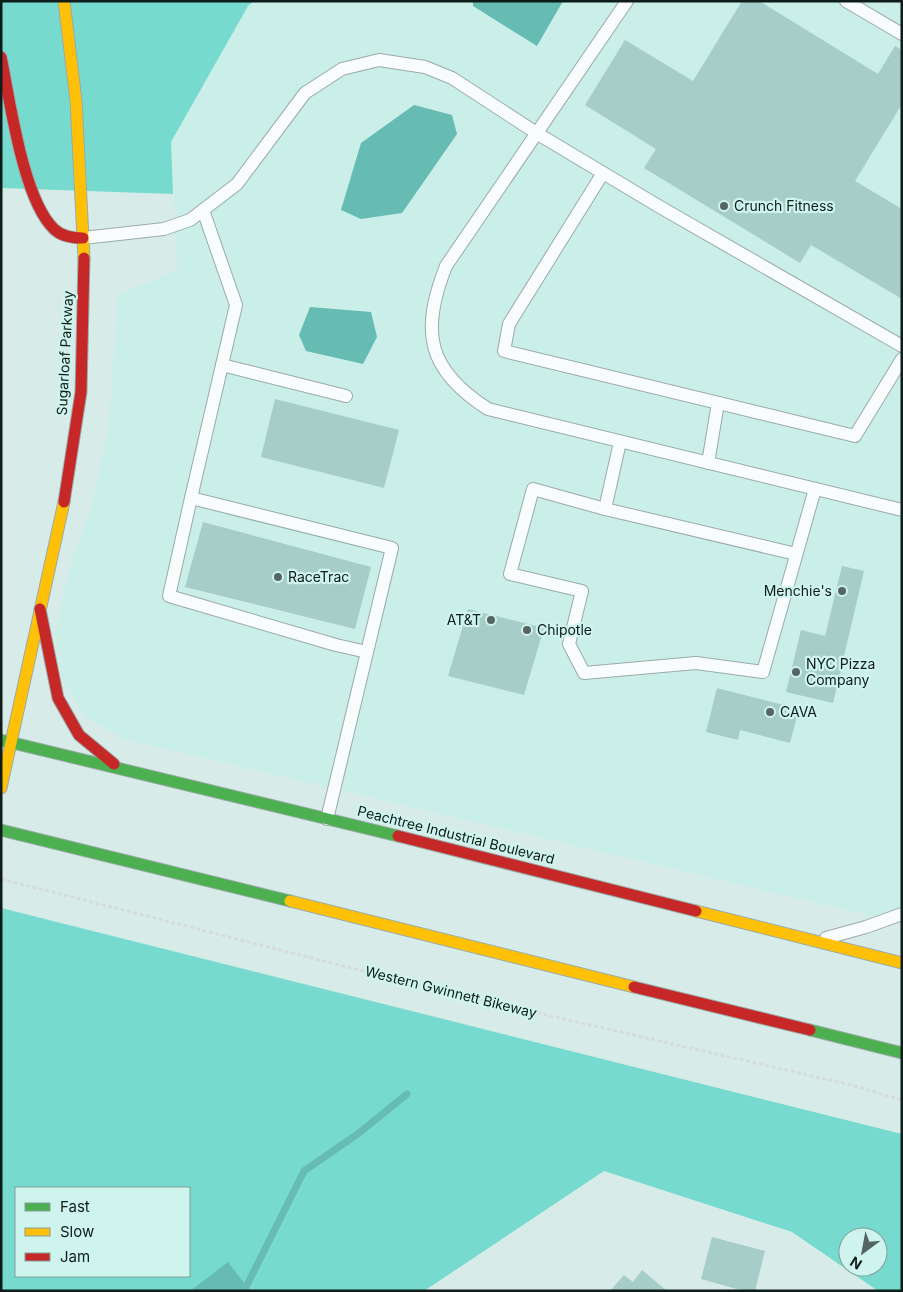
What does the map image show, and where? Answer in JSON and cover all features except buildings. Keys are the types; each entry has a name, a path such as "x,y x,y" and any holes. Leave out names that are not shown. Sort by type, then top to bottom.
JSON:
{"main road":[{"name":"Sugarloaf Parkway","path":"1,788 6,741 40,609 70,474 81,392 83,238 76,101 64,1"},
{"path":"1,57 23,156 36,198 54,228 73,238 83,238"},
{"path":"40,609 58,698 79,735 119,768"},
{"name":"Peachtree Industrial Boulevard","path":"6,741 902,963"},
{"path":"1,830 902,1052"}],"lane":[{"path":"628,1 446,266 437,288 431,324 432,346 447,374 465,394 488,409 902,510"},
{"path":"846,1 902,34"},
{"path":"83,238 164,229 190,220 237,184 304,93 342,69 379,60 425,67 452,78 602,173 902,346"},
{"path":"602,173 509,324 504,351 854,436 902,359"},
{"path":"203,210 236,304 169,596 336,645 367,652"},
{"path":"222,365 346,396"},
{"path":"708,463 718,402"},
{"path":"605,509 620,442"},
{"path":"796,554 605,509 533,489 510,574 582,591 569,644 584,672 696,663 763,672 815,489"},
{"path":"191,498 392,548 327,819"},
{"path":"816,941 866,927 902,914"}],"path":[{"name":"Western Gwinnett Bikeway","path":"1,879 438,990 851,1085 902,1100"}],"shaded area":[{"path":"1,1 254,1 248,6 171,142 173,194 1,188"},
{"path":"254,1 902,1 902,925 864,914 124,739 87,718 63,682 55,634 70,566 92,504 109,424 118,295 178,270 171,142 248,6"},
{"path":"473,1 563,1 537,46 473,6"},
{"path":"414,105 452,115 457,134 402,213 361,219 341,210 361,143"},
{"path":"310,307 371,312 377,337 363,364 306,351 299,335"},
{"path":"1,908 902,1134 902,1291 878,1291 858,1277 888,1277 888,1227 838,1227 838,1264 792,1232 604,1171 424,1291 1,1291"},
{"path":"228,1262 250,1291 190,1291"}],"waterway":[{"path":"244,1291 304,1171 359,1133 407,1094"}],"traffic: fast":[{"path":"1,740 398,836"},
{"path":"1,830 290,901"},
{"path":"810,1030 902,1053"}],"traffic: slow":[{"path":"64,1 76,101 84,258"},
{"path":"1,788 64,502"},
{"path":"290,901 634,987"},
{"path":"696,911 902,963"}],"traffic: jam":[{"path":"1,57 19,148 34,196 43,215 54,229 67,236 83,238"},
{"path":"64,502 81,392 84,258"},
{"path":"40,609 58,698 79,735 114,764"},
{"path":"398,836 696,911"},
{"path":"634,987 810,1030"}],"place":[{"name":"Crunch Fitness","path":"724,206"},
{"name":"RaceTrac","path":"278,577"},
{"name":"Menchie's","path":"842,591"},
{"name":"AT&T","path":"491,620"},
{"name":"Chipotle","path":"527,630"},
{"name":"NYC Pizza Company","path":"796,672"},
{"name":"CAVA","path":"770,712"}]}
